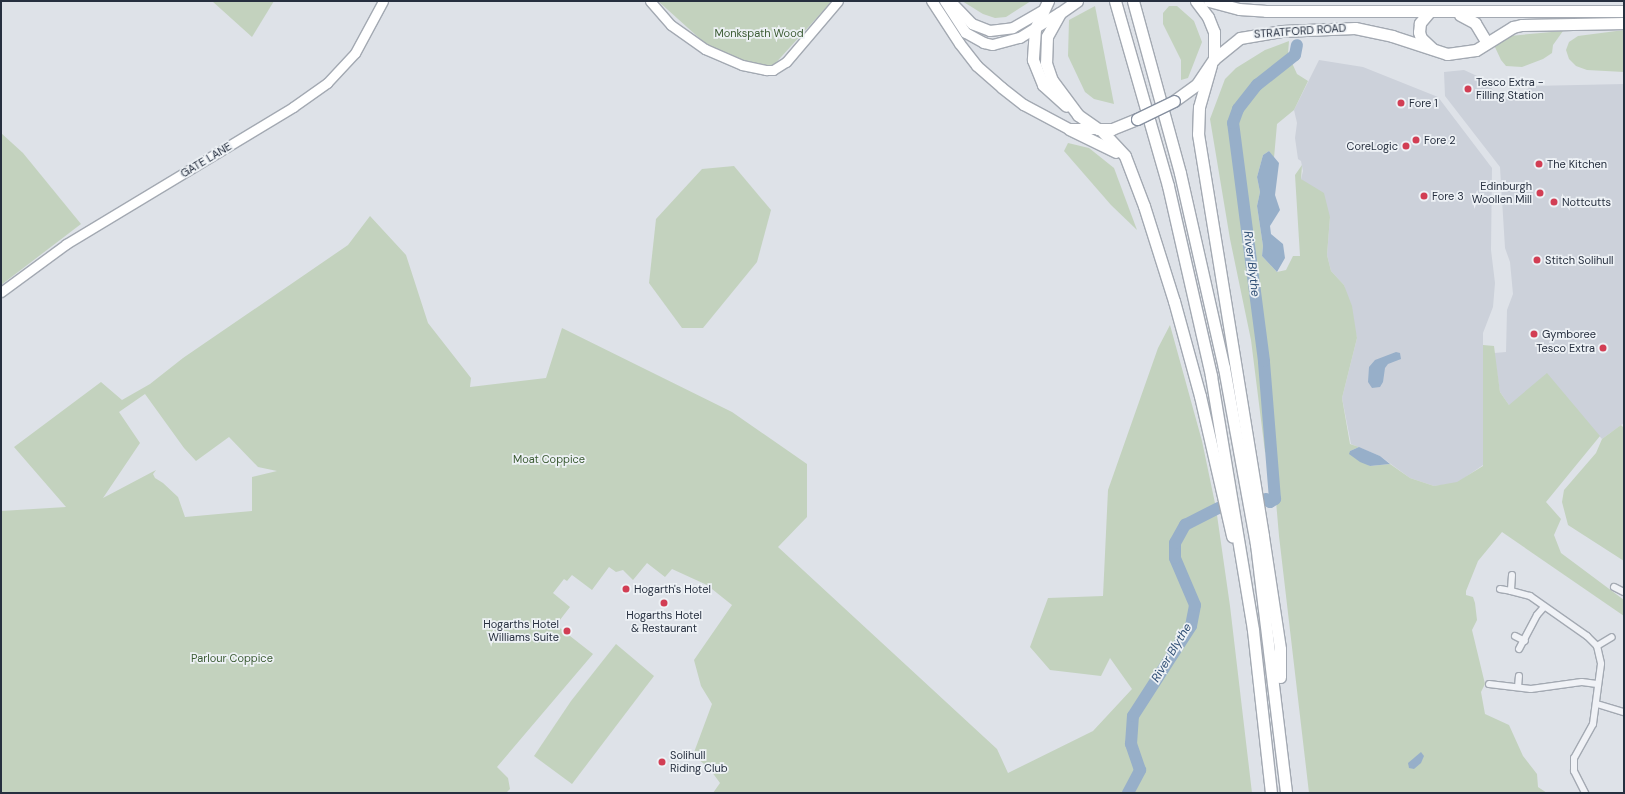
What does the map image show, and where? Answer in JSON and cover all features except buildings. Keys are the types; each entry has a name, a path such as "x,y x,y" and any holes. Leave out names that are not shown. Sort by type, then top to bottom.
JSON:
{"highway":[{"path":"1048,1 1035,29 1033,60 1038,77 1051,95 1100,130 1121,149 1129,165 1174,300 1196,382 1253,630"},
{"path":"1043,11 1055,1"},
{"path":"1077,1 1060,13 1047,36 1046,63 1052,80 1078,115"},
{"path":"1115,1 1168,186 1207,361 1253,630 1271,793"},
{"path":"1133,1 1180,173 1224,368 1256,544 1286,793"},
{"path":"1196,1 1208,17 1214,32 1212,62 1199,107 1198,134 1280,649 1280,740"},
{"name":"STRATFORD ROAD","path":"1209,1 1239,9 1266,11 1430,11 1455,13 1624,11"},
{"path":"1430,11 1420,23 1419,32 1422,38 1436,52"},
{"path":"1455,13 1475,23 1487,43"},
{"name":"STRATFORD ROAD","path":"1100,130 1137,119 1174,101 1197,84 1212,62 1232,42 1248,35 1323,28 1355,28 1372,31 1436,52 1447,54 1469,52 1513,27 1522,25 1624,23"},
{"path":"1069,129 1113,149 1129,165"}],"main road":[{"path":"932,1 960,44 977,66 1024,105 1069,129 1100,130"},
{"path":"945,1 966,33 984,43 1005,44 1035,29 1060,13"},
{"path":"950,1 972,24 990,31 1013,28 1043,11"}],"street":[{"name":"GATE LANE","path":"1,292 66,244 293,107 327,83 355,53 383,1"},
{"path":"650,1 672,24 705,49 742,65 766,70 773,70 786,62 838,1"},
{"path":"1511,591 1512,575"},
{"path":"1614,587 1624,592"},
{"path":"1500,589 1530,596 1587,636 1597,646 1601,664 1597,684 1597,704 1593,724 1574,758 1574,771 1585,793"},
{"path":"1519,649 1525,641 1537,615 1544,607"},
{"path":"1515,636 1525,641"},
{"path":"1597,646 1612,637"},
{"path":"1518,687 1519,676"},
{"path":"1489,684 1547,688 1582,682 1597,684"},
{"path":"1597,704 1624,712"}],"shaded area":[{"path":"1319,60 1363,67 1438,97 1492,168 1491,250 1495,283 1493,307 1483,333 1483,465 1457,483 1434,486 1410,478 1380,456 1351,444 1342,398 1357,338 1344,285 1331,271 1327,255 1330,217 1301,179 1303,171 1301,161 1298,159 1295,138 1297,123 1294,110"},
{"path":"1464,70 1486,80 1497,96 1510,100 1532,86 1624,84 1624,423 1602,439 1582,417 1509,405 1500,392 1494,353 1506,352 1507,310 1513,294 1510,262 1505,248 1500,167 1445,96 1444,72"}],"green space":[{"path":"212,1 274,1 252,37"},
{"name":"Monkspath Wood","path":"658,1 832,1 772,67 751,65 708,46"},
{"path":"962,1 1031,1 1006,17 995,18 983,14"},
{"path":"1095,6 1114,104 1094,99 1085,92 1068,56 1069,20"},
{"path":"1169,6 1177,6 1194,21 1202,42 1188,78 1181,80 1181,60 1163,24 1163,13"},
{"path":"1624,30 1624,72 1587,70 1576,66 1569,59 1566,50 1569,42 1578,36"},
{"path":"1563,31 1553,45 1552,53 1543,59 1522,67 1506,66 1501,60 1494,45 1509,36"},
{"path":"1289,41 1288,54 1297,74 1308,81 1294,110 1277,124 1274,158 1269,151 1263,155 1257,177 1260,192 1257,206 1263,246 1262,256 1277,272 1286,270 1293,256 1300,256 1295,175 1302,165 1301,179 1324,193 1330,217 1327,255 1331,271 1344,285 1352,306 1357,338 1342,398 1350,444 1359,447 1350,451 1350,454 1370,466 1390,464 1410,478 1434,486 1457,482 1483,466 1483,345 1494,346 1500,392 1509,405 1547,373 1600,436 1546,502 1561,519 1554,535 1561,553 1624,600 1624,616 1502,532 1478,561 1466,591 1466,595 1473,597 1475,603 1477,620 1472,630 1485,684 1481,692 1485,714 1509,725 1523,756 1537,774 1538,787 1547,793 1309,793 1279,536 1272,455 1265,452 1251,340 1230,239 1210,119 1225,79 1236,68 1265,50"},
{"path":"1,133 23,153 81,224 1,285"},
{"path":"1068,143 1089,148 1114,168 1137,230 1111,205 1064,151"},
{"path":"734,166 771,210 757,262 703,328 682,328 649,283 656,219 702,169"},
{"path":"370,216 406,255 428,323 471,378 470,387 546,378 562,328 732,412 807,464 807,517 778,547 997,749 1008,773 1093,731 1132,689 1110,658 1101,676 1050,670 1030,647 1048,598 1103,596 1108,490 1158,348 1170,325 1202,441 1216,508 1230,606 1252,793 713,793 720,783 709,768 693,755 712,704 701,686 694,660 732,605 707,585 672,569 665,577 647,563 633,580 623,570 616,572 609,567 592,590 572,575 567,581 564,579 553,593 570,607 556,625 593,654 497,767 508,778 510,789 506,793 1,793 1,511 66,507 14,447 101,382 122,400 150,384 183,358 348,245","holes":["145,394 184,448 196,461 229,437 258,467 277,471 252,477 252,511 185,517 178,497 163,483 155,478 153,474 156,470 103,498 140,443 119,412"]},
{"path":"1621,425 1624,428 1624,561 1568,525 1562,502 1564,490 1596,453 1602,439"},
{"path":"616,644 654,676 572,784 534,756 571,701"}],"water":[{"path":"1269,151 1279,163 1275,195 1280,210 1270,226 1271,234 1283,244 1285,258 1277,272 1262,256 1263,246 1257,206 1260,192 1257,177 1263,155"},
{"path":"1396,352 1400,353 1401,359 1388,364 1385,368 1383,382 1380,387 1372,388 1368,382 1369,367 1375,360"},
{"path":"1359,447 1380,456 1390,464 1370,466 1360,462 1349,454 1350,451"},
{"path":"1421,752 1424,756 1421,763 1414,769 1409,768 1408,763"}],"waterway":[{"name":"River Blythe","path":"1266,499 1270,502 1275,499 1264,361 1233,123 1238,109 1257,85 1295,55 1297,45"},
{"name":"River Blythe","path":"1128,793 1140,770 1131,744 1133,716 1191,626 1195,605 1175,558 1175,543 1185,525 1219,508"}],"place":[{"name":"Tesco Extra - Filling Station","path":"1468,89"},
{"name":"Fore 1","path":"1401,103"},
{"name":"Fore 2","path":"1416,140"},
{"name":"CoreLogic","path":"1406,146"},
{"name":"The Kitchen","path":"1539,164"},
{"name":"Edinburgh Woollen Mill","path":"1540,193"},
{"name":"Fore 3","path":"1424,196"},
{"name":"Nottcutts","path":"1554,202"},
{"name":"Stitch Solihull","path":"1537,260"},
{"name":"Gymboree","path":"1534,334"},
{"name":"Tesco Extra","path":"1603,348"},
{"name":"Hogarth's Hotel","path":"626,589"},
{"name":"Hogarths Hotel & Restaurant","path":"664,603"},
{"name":"Hogarths Hotel Williams Suite","path":"567,631"},
{"name":"Solihull Riding Club","path":"662,762"}],"park label":[{"name":"Moat Coppice","path":"549,459"},
{"name":"Parlour Coppice","path":"232,658"}]}
